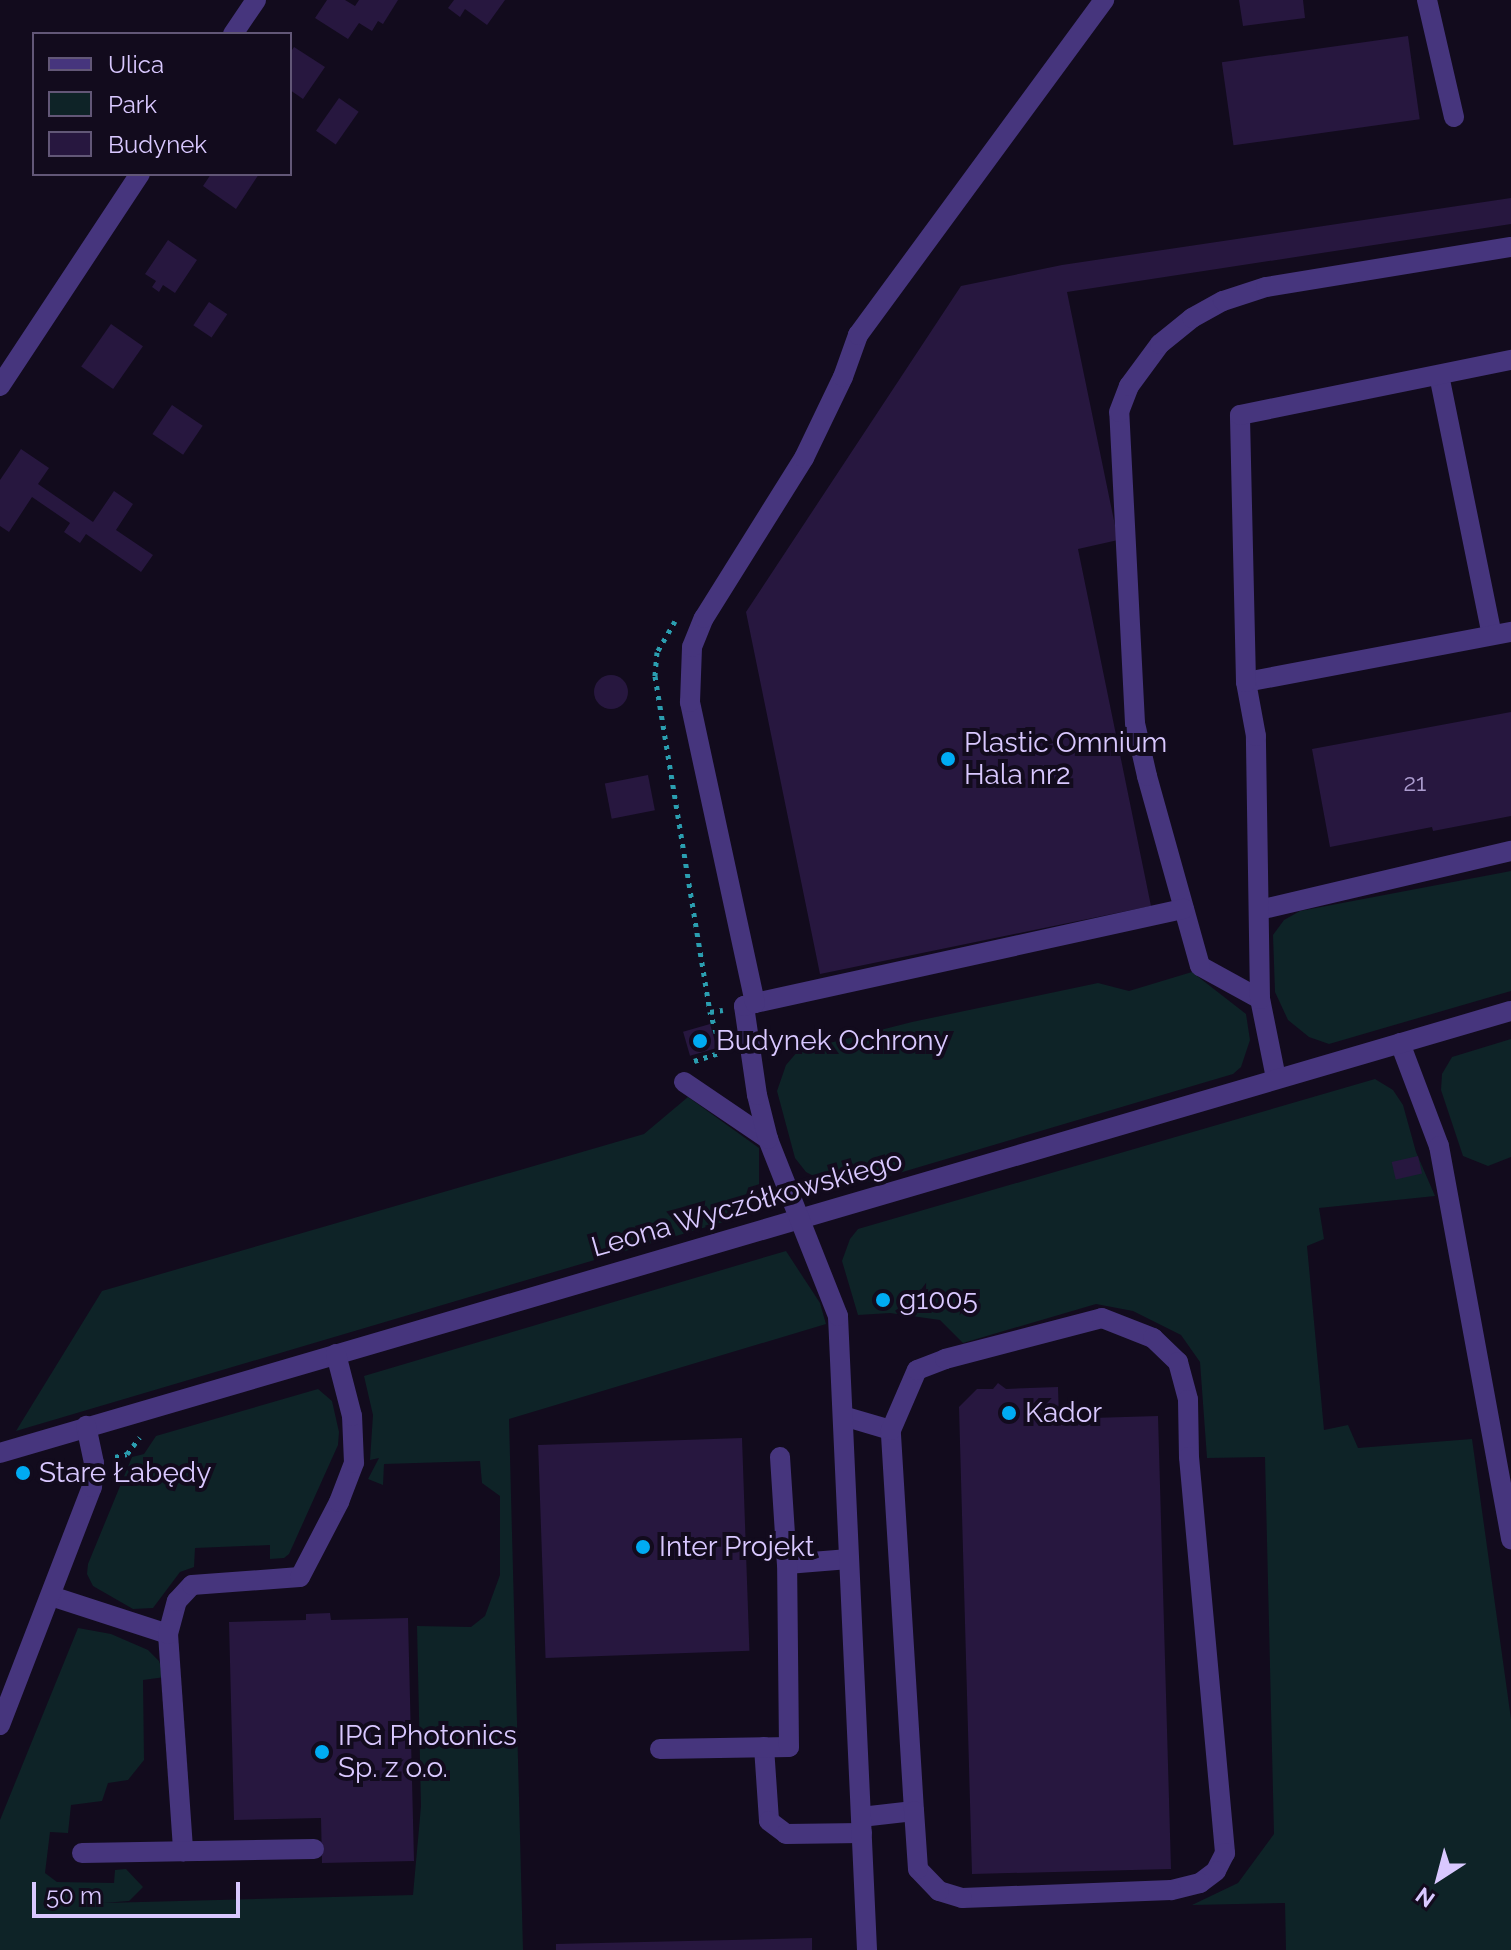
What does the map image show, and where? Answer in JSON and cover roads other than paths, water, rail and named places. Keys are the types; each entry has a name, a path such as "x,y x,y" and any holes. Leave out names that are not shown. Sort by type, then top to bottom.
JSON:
{"street":[{"path":"234,32 256,0"},
{"path":"755,1003 690,702 692,647 704,618 804,458 843,377 858,335 1104,0"},
{"path":"1427,0 1454,117"},
{"path":"0,386 139,176"},
{"path":"1260,999 1200,966 1135,723 1127,523 1118,441 1119,412 1129,386 1160,344 1192,318 1223,301 1266,287 1511,247"},
{"path":"1276,1078 1260,999 1256,736 1246,682 1240,415 1511,360"},
{"path":"1246,682 1502,634 1439,375"},
{"path":"1259,910 1511,851"},
{"path":"867,1950 838,1316 768,1139 757,1095 744,1006 1184,909"},
{"name":"Leona Wyczółkowskiego","path":"0,1453 1511,1011"},
{"path":"1400,1043 1439,1146 1511,1539"},
{"path":"685,1073 768,1139"},
{"path":"1102,1318 1153,1338 1178,1362 1188,1400 1189,1457 1225,1853 1216,1871 1200,1883 1171,1890 962,1898 939,1891 918,1869 914,1811 891,1430 917,1370 945,1359 1102,1318"},
{"path":"183,1851 168,1634 177,1601 192,1585 300,1577 339,1502 354,1463 352,1416 336,1354"},
{"path":"843,1416 891,1430"},
{"path":"0,1725 92,1487 94,1463 86,1426"},
{"path":"660,1749 789,1747 787,1564 780,1457"},
{"path":"787,1564 849,1559"},
{"path":"51,1596 168,1634"},
{"path":"764,1747 769,1821 786,1834 861,1825 914,1811"},
{"path":"82,1853 314,1849"}],"place":[{"name":"Plastic Omnium Hala nr2","path":"948,759"},
{"name":"Budynek Ochrony","path":"700,1041"},
{"name":"g1005","path":"883,1300"},
{"name":"Kador","path":"1009,1413"},
{"name":"Stare Łabędy","path":"23,1473"},
{"name":"Inter Projekt","path":"643,1547"},
{"name":"IPG Photonics Sp. z o.o.","path":"322,1752"}]}
